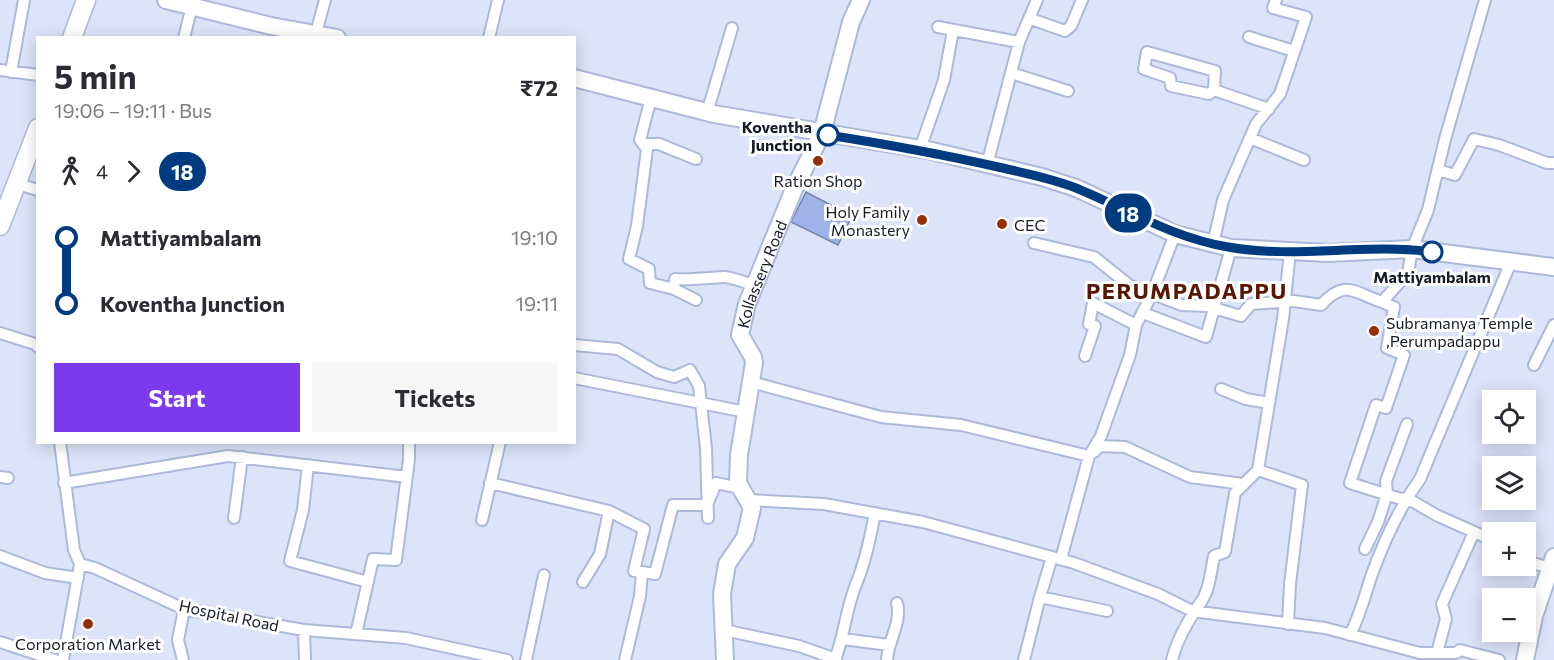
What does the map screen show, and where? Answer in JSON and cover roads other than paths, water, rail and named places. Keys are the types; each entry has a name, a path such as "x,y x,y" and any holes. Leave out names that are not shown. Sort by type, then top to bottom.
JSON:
{"main road":[{"path":"73,36 86,0"},
{"path":"166,0 271,26 329,36"},
{"name":"Kollassery Road","path":"726,660 722,594 727,564 745,537 752,508 738,483 739,455 753,357 740,335 754,285 794,189 822,134 850,22 861,0"},
{"path":"576,79 708,113 920,149 1076,188 1175,234 1231,248 1328,253 1412,249 1554,267"},
{"path":"1,221 36,133"},
{"path":"1525,660 1534,616 1552,568"}],"street":[{"path":"24,0 5,71 36,75"},
{"path":"316,33 325,0"},
{"path":"489,36 498,0"},
{"path":"987,165 1019,42 1031,19 1037,0"},
{"path":"1031,19 1065,31 1071,26 1082,0"},
{"path":"1213,244 1223,200 1256,124 1280,94 1306,17 1273,8 1276,0"},
{"path":"1382,302 1408,273 1412,249 1428,210 1485,0"},
{"path":"184,36 192,6"},
{"path":"938,27 1019,42"},
{"path":"708,113 732,28"},
{"path":"920,149 944,80 953,30"},
{"path":"1249,37 1294,51"},
{"path":"1147,52 1215,71 1214,90 1209,94 1171,86 1170,78 1144,69 1147,52"},
{"path":"1011,73 1068,91"},
{"path":"1214,90 1269,109"},
{"path":"651,98 640,140 647,149 637,226 629,260 649,269 650,283 696,300"},
{"path":"1251,138 1304,160"},
{"path":"1438,171 1455,175 1474,138 1547,163 1554,163"},
{"path":"643,144 660,144 696,159"},
{"path":"16,184 36,189"},
{"path":"1024,660 1040,597 1056,558 1089,456 1101,436 1130,355 1136,325 1152,294 1175,234"},
{"path":"1034,243 1094,258 1129,285 1182,305 1216,309 1241,316 1251,304 1294,301 1321,305 1334,291 1345,288 1394,307 1387,348 1404,355 1402,366 1386,408 1376,405 1350,483 1407,498 1436,515 1482,536"},
{"path":"1143,313 1206,337 1216,309 1231,248"},
{"path":"1172,660 1192,611 1202,601 1214,556 1225,552 1234,493 1258,470 1290,251"},
{"path":"1350,635 1360,615 1372,573 1407,498 1420,479 1511,262"},
{"path":"674,290 675,279 687,280 696,277 722,277 754,285"},
{"path":"1085,356 1095,326 1089,324 1093,303 1136,325"},
{"path":"1534,365 1554,324"},
{"path":"0,333 36,344"},
{"path":"576,345 618,349 657,372 674,377 690,370 699,386 706,448 708,518"},
{"path":"576,378 746,412"},
{"path":"751,382 881,417 961,425 1089,456"},
{"path":"1221,389 1246,399 1269,403"},
{"path":"1365,549 1378,522 1387,494 1386,481 1407,424"},
{"path":"60,444 75,550 81,564 63,660"},
{"path":"356,634 373,559 396,560 409,444"},
{"path":"482,520 500,444"},
{"path":"1089,456 1100,446 1125,447 1190,477 1243,484"},
{"path":"64,483 228,456 407,477"},
{"path":"234,518 242,457"},
{"path":"308,465 303,510 290,561 368,582"},
{"path":"1258,470 1302,485 1290,584 1288,624"},
{"path":"490,483 609,511 644,529 634,571 655,574 673,505 706,505"},
{"path":"706,505 716,483 744,494 824,504 923,522 1056,558 1158,594 1192,611 1325,628 1420,653 1461,650 1499,660"},
{"path":"583,582 600,554 609,511"},
{"path":"724,630 800,646 836,659 855,587 862,573 875,513"},
{"path":"1437,653 1446,619 1442,604 1474,532"},
{"path":"0,556 45,573 78,578"},
{"name":"Hospital Road","path":"81,564 95,568 184,609 303,630 406,638 507,660"},
{"path":"1536,564 1552,568"},
{"path":"625,660 640,596 642,572"},
{"path":"526,660 544,575"},
{"path":"1040,597 1107,611"},
{"path":"887,660 889,645 895,632 897,603"},
{"path":"183,660 178,640 184,609"},
{"path":"303,630 305,660"},
{"path":"843,639 889,645"},
{"path":"0,642 55,660"},
{"path":"450,660 451,648"}],"water":[{"path":"806,192 852,216 838,245 791,222"}],"place":[{"name":"Koventha Junction","path":"828,135"},
{"name":"Ration Shop","path":"818,161"},
{"name":"Holy Family Monastery","path":"922,220"},
{"name":"CEC","path":"1002,224"},
{"name":"Mattiyambalam","path":"1432,252"},
{"name":"Subramanya Temple ,Perumpadappu","path":"1374,331"},
{"name":"Corporation Market","path":"88,624"}],"district":[{"name":"PERUMPADAPPU","path":"1187,290"}]}
